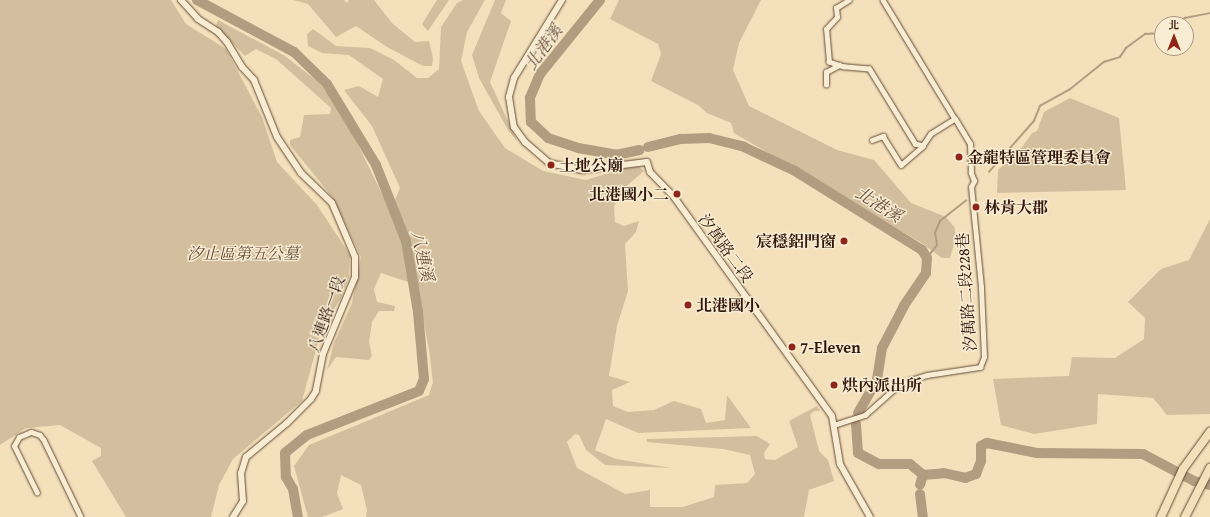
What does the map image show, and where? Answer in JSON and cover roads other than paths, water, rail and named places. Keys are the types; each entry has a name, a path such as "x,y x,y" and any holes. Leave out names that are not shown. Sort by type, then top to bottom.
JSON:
{"highway":[{"path":"1162,517 1183,470 1210,432"},
{"path":"1185,517 1210,468"}],"street":[{"name":"八連路一段","path":"181,0 198,19 218,32 228,42 242,68 254,80 277,137 301,173 332,203 355,257 355,278 323,354 316,391 312,399 287,423 246,457 241,473 243,501 233,517"},
{"name":"汐萬路二段","path":"562,0 514,78 509,97 514,127 525,142 549,163 583,170 647,162 650,172 674,197 832,416 840,464 870,517"},
{"path":"849,0 836,8 837,17 826,29 829,62 839,65 869,69 915,144 924,146"},
{"path":"872,140 883,136 901,164 924,146 931,134 955,119 883,0"},
{"path":"826,85 826,72 839,65"},
{"name":"汐萬路二段228巷","path":"834,425 865,415 901,383 927,375 980,367 984,357 981,287 972,197 970,144 955,119"},
{"path":"37,493 14,446 19,437 31,432 40,435 44,440 81,517"}],"waterway":[{"name":"八連溪","path":"197,0 294,52 327,84 376,165 406,241 418,312 424,379 419,391 307,435 285,453 286,477 293,489 298,517"},
{"name":"北港溪","path":"600,0 540,74 530,98 531,122 548,138 578,148 616,155 639,150"},
{"path":"1194,16 1210,13"},
{"path":"989,172 1034,121 1040,106 1069,90 1104,62 1120,57 1126,48 1145,34 1154,33"},
{"name":"北港溪","path":"648,147 681,139 709,138 744,147 795,171 922,250 927,258 926,273 904,306 882,348 877,380 858,413"},
{"path":"927,258 937,245 935,233 940,221 966,201"},
{"name":"北港溪","path":"856,424 858,453 879,464 910,464 923,475 920,485"},
{"path":"923,475 944,473 965,478 976,474 981,461 981,446 987,443 1037,453 1143,454 1194,481 1210,485"},
{"name":"北港溪","path":"920,494 923,517"}],"place":[{"name":"金龍特區管理委員會","path":"959,157"},
{"name":"土地公廟","path":"551,165"},
{"name":"北港國小二","path":"677,194"},
{"name":"林肯大郡","path":"976,207"},
{"name":"宸穩鋁門窗","path":"844,241"},
{"name":"北港國小","path":"688,305"},
{"name":"7-Eleven","path":"792,347"},
{"name":"烘內派出所","path":"834,385"}],"park label":[{"name":"汐止區第五公墓","path":"243,253"}]}
